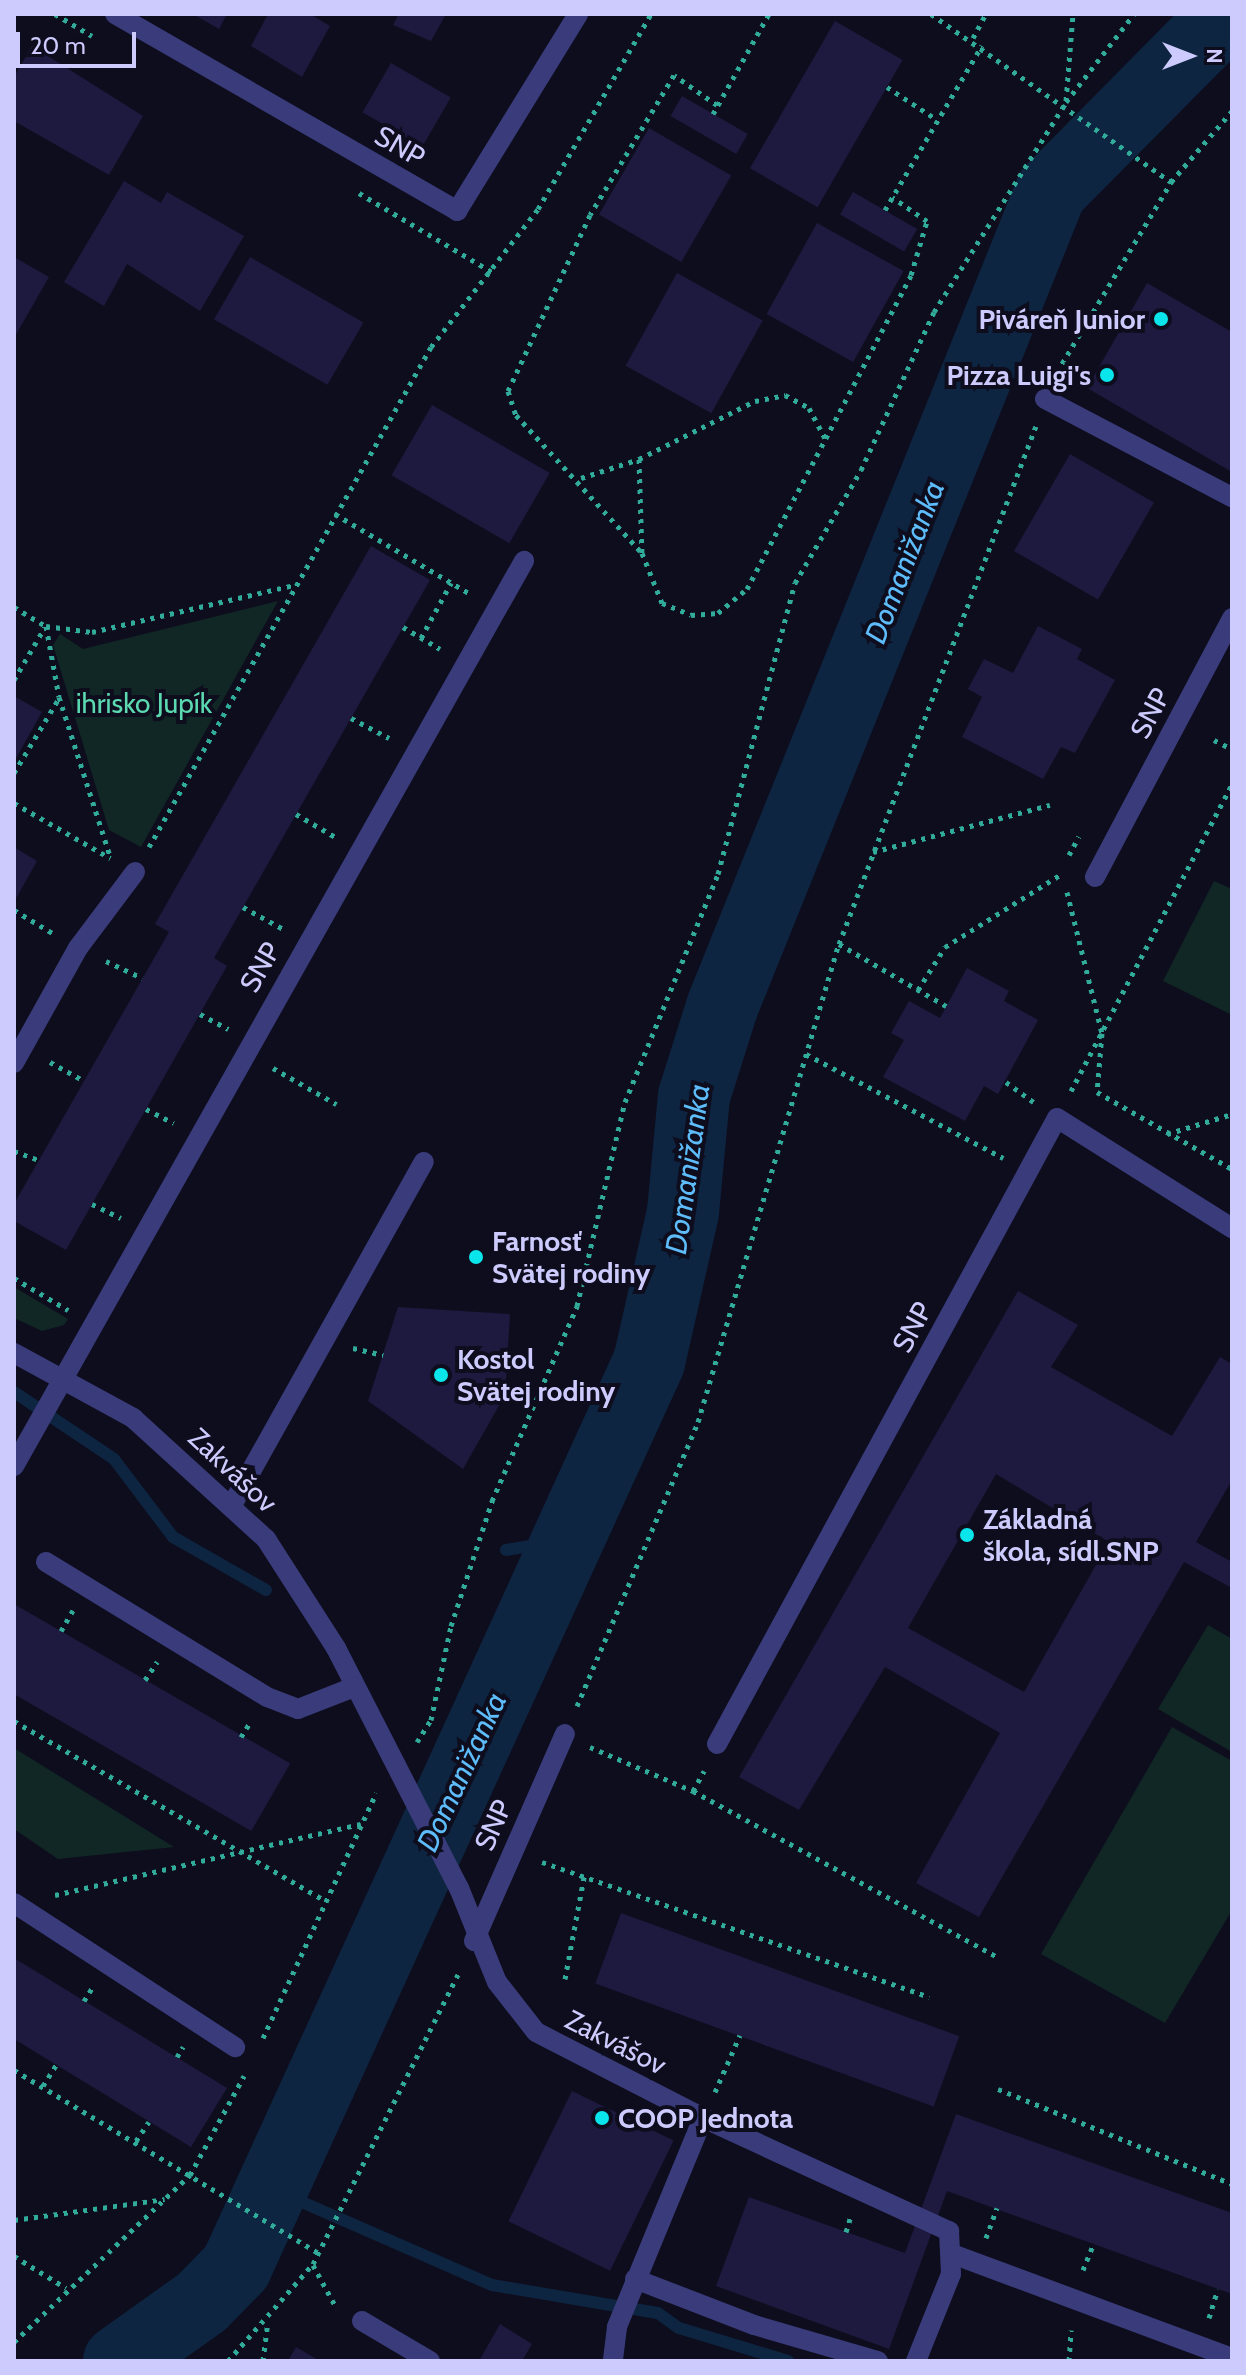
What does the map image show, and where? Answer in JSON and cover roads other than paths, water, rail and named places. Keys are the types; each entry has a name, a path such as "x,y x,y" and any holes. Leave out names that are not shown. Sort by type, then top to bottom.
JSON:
{"street":[{"name":"SNP","path":"115,14 457,211 578,14"},
{"path":"1045,399 1232,497"},
{"name":"SNP","path":"14,1466 60,1374 524,561"},
{"name":"SNP","path":"1095,877 1232,618"},
{"path":"19,1055 78,948 135,872"},
{"name":"SNP","path":"717,1744 1057,1118 1232,1228"},
{"path":"232,1505 424,1162"},
{"name":"Zakvášov","path":"14,1353 60,1374 133,1418 232,1505 310,1599 396,1774 459,1888 474,1941 536,2032 703,2118 949,2231 955,2255"},
{"path":"46,1562 267,1697 298,1709 354,1687"},
{"name":"SNP","path":"474,1941 565,1734"},
{"path":"16,1904 235,2047"},
{"path":"613,2361 617,2327 703,2118"},
{"path":"916,2361 955,2255 1232,2358"},
{"path":"635,2279 754,2325 878,2361"},
{"path":"362,2321 430,2361"}],"waterway":[{"name":"Domanižanka","path":"119,2361 202,2302 236,2267 649,1362 683,1212 694,1096 722,1007 1051,191 1226,14"},
{"path":"14,1392 114,1459 173,1537 266,1590"},
{"path":"506,1550 567,1540"},
{"path":"272,2189 492,2285 658,2313 679,2328 788,2361"}],"place":[{"name":"Piváreň Junior","path":"1161,319"},
{"name":"Pizza Luigi's","path":"1107,375"},
{"name":"Farnosť Svätej rodiny","path":"476,1257"},
{"name":"Kostol Svätej rodiny","path":"441,1375"},
{"name":"Základná škola, sídl.SNP","path":"967,1535"},
{"name":"COOP Jednota","path":"602,2118"}],"park label":[{"name":"ihrisko Jupík","path":"144,703"}]}
